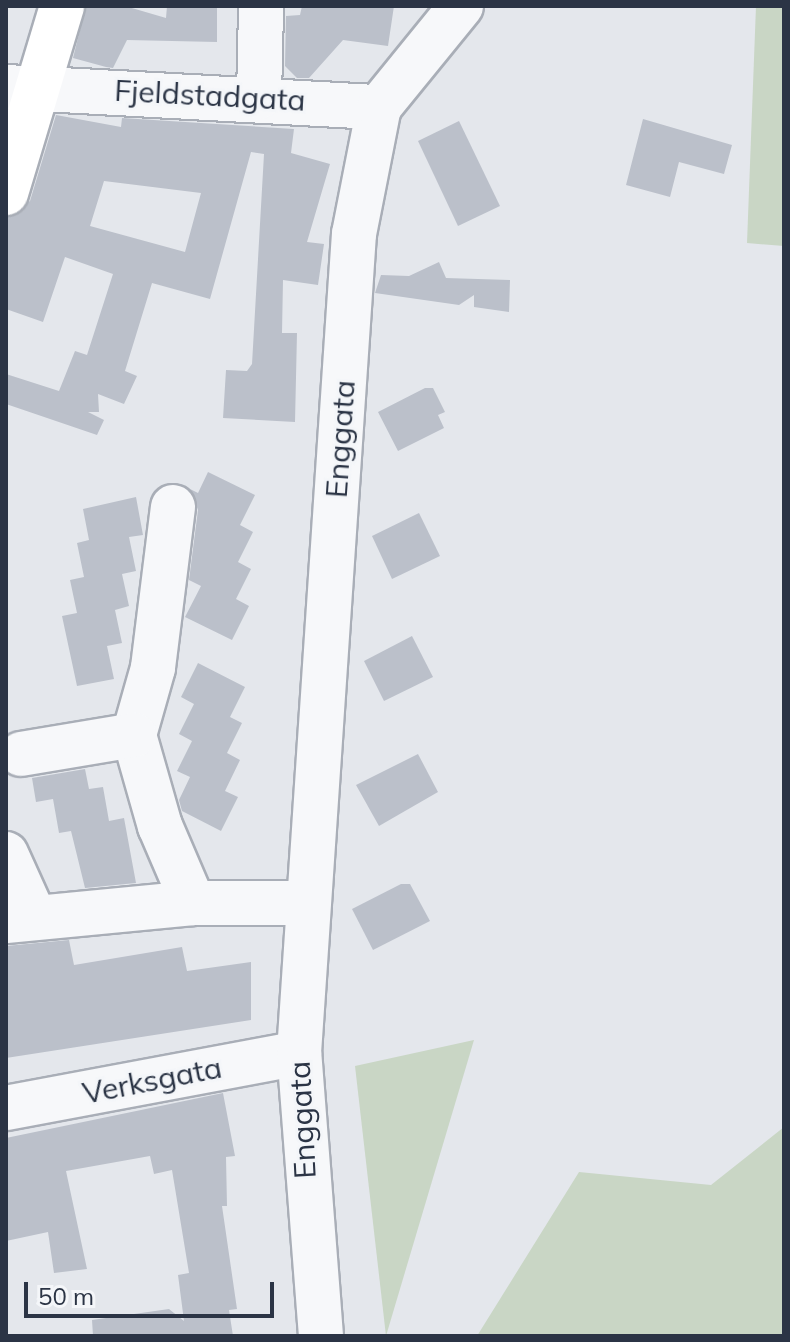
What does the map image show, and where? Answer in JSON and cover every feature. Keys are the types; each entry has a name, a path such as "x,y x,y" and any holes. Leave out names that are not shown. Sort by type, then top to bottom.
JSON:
{"main road":[{"path":"6,193 23,87 62,6"}],"street":[{"path":"259,97 261,6"},
{"name":"Enggata","path":"321,1336 299,1053 354,234 379,107 461,6"},
{"name":"Fjeldstadgata","path":"23,87 259,97 379,107"},
{"path":"173,507 153,668 134,735 160,826 193,903"},
{"path":"21,754 134,735"},
{"path":"6,854 20,918 193,903 307,903"},
{"name":"Verksgata","path":"6,1108 299,1053"}],"green space":[{"path":"756,6 784,6 784,246 747,243"},
{"path":"474,1040 386,1336 355,1066"},
{"path":"784,1127 784,1336 477,1336 579,1172 711,1185"}],"building":[{"path":"86,6 125,6 166,18 167,6 217,6 217,42 127,40 113,68 73,58"},
{"path":"302,6 394,6 388,46 343,40 309,78 297,78 285,66 286,16 300,15"},
{"path":"56,115 121,127 122,118 294,129 291,153 330,164 307,242 324,244 318,285 283,280 282,333 297,333 295,422 223,418 226,370 247,371 252,364 264,154 251,152 210,299 152,283 125,371 137,376 124,404 98,394 99,412 88,412 104,420 97,435 6,404 6,374 59,391 75,351 87,355 113,274 65,257 43,322 6,309 6,217 30,201","holes":["104,181 201,193 185,252 90,226"]},
{"path":"643,119 732,145 724,174 679,162 670,197 626,185"},
{"path":"459,121 500,206 458,226 418,141"},
{"path":"439,262 446,278 510,280 509,312 474,307 474,295 459,305 375,293 381,275 409,276"},
{"path":"425,388 433,388 445,412 438,415 444,428 398,451 378,412"},
{"path":"208,472 255,495 240,525 253,532 238,562 251,569 236,599 249,606 232,640 185,617 201,586 189,580 198,510 190,489 198,493"},
{"path":"136,497 143,535 129,537 136,571 122,574 129,606 115,610 122,643 107,646 114,679 77,686 62,616 77,613 70,580 84,577 77,543 89,540 83,509"},
{"path":"419,513 440,556 392,579 372,536"},
{"path":"412,636 433,677 384,701 364,661"},
{"path":"198,663 245,687 230,717 242,723 227,753 240,760 225,791 238,797 221,831 182,811 179,800 190,777 177,771 192,741 179,734 194,704 181,697"},
{"path":"418,754 438,792 379,826 356,785"},
{"path":"85,769 89,789 103,787 109,821 124,818 136,883 85,888 71,831 59,833 53,799 36,802 32,778"},
{"path":"401,884 410,884 430,921 373,950 352,909"},
{"path":"69,940 74,965 182,947 187,971 251,962 251,1020 6,1058 6,946"},
{"path":"223,1093 235,1156 226,1157 227,1206 222,1206 237,1309 229,1310 233,1336 93,1336 92,1320 169,1309 184,1321 178,1275 189,1273 172,1170 154,1174 150,1156 66,1171 87,1269 54,1273 48,1232 6,1241 6,1138"}]}
